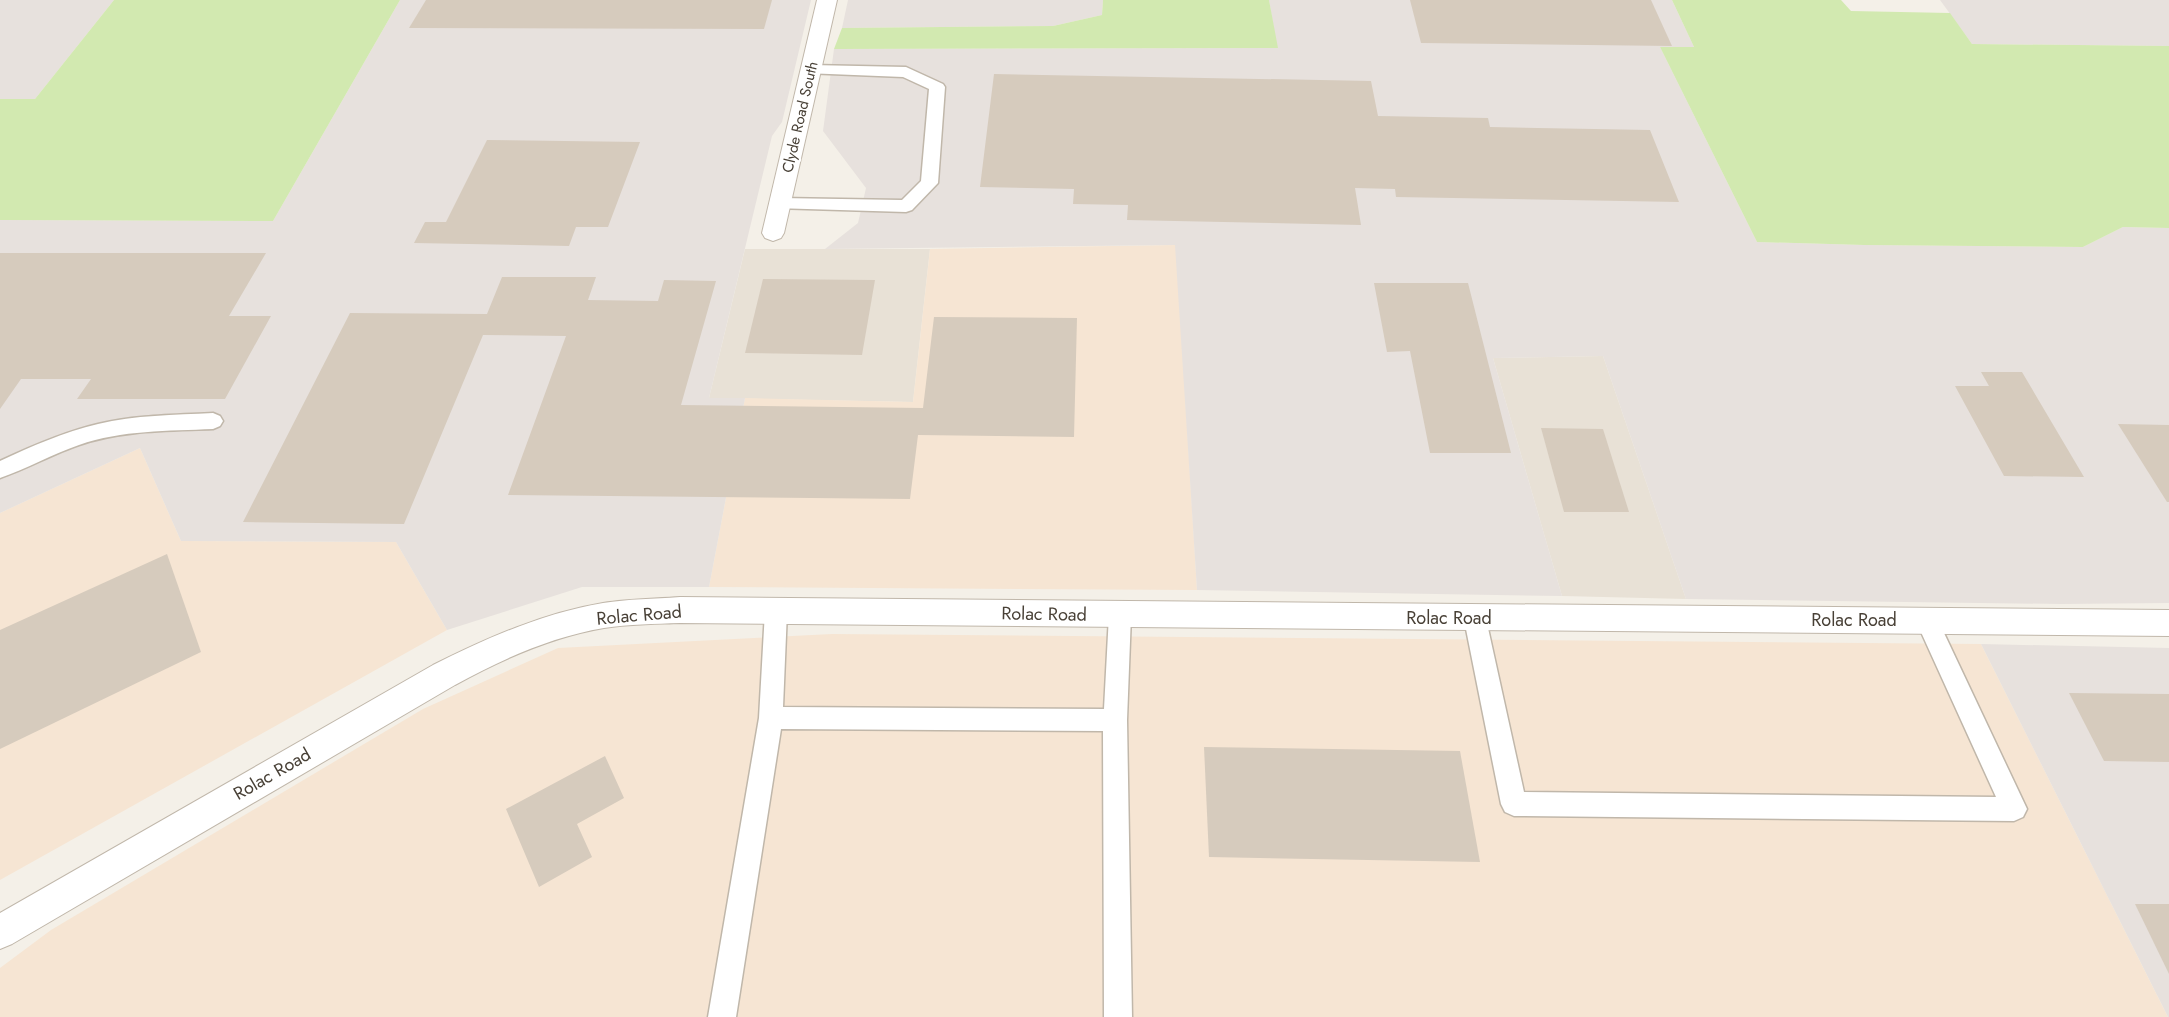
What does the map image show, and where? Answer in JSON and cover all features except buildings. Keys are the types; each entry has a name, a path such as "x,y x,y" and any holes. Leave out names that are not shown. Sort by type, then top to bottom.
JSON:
{"street":[{"name":"Clyde Road South","path":"773,233 827,0"},
{"name":"Rolac Road","path":"0,932 444,674 489,650 566,624 605,616 680,610 2169,623"}],"lane":[{"path":"780,204 906,206 929,183 937,87 906,72 811,70"},
{"path":"0,470 50,447 98,432 146,424 213,421"},
{"path":"722,1017 771,718 776,611"},
{"path":"1118,1017 1116,720 1120,615"},
{"path":"1475,618 1514,804 2014,809 1927,621"},
{"path":"771,718 1116,720"}],"shaded area":[{"path":"0,0 114,0 35,99 0,99"},
{"path":"400,0 811,0 782,122 772,136 709,398 745,398 709,587 582,587 447,630 396,542 181,541 140,448 0,513 0,220 273,221"},
{"path":"848,0 1103,0 1102,15 1053,26 842,28"},
{"path":"1269,0 1672,0 1694,47 1660,47 1757,242 2083,247 2123,227 2169,228 2169,603 2061,604 1686,599 1603,356 1493,358 1562,596 1197,590 1175,245 825,249 858,223 866,188 823,131 834,49 1277,48"},
{"path":"1940,0 2169,0 2169,46 1972,44"},
{"path":"1176,245 1197,590 709,587 745,398 913,402 930,249"},
{"path":"745,249 930,249 913,402 709,398"},
{"path":"1603,356 1686,599 1562,596 1493,358"},
{"path":"140,448 181,541 396,542 447,630 0,880 0,513"},
{"path":"832,634 1981,644 2168,1017 0,1017 0,968 51,930 423,709 558,648"},
{"path":"1981,644 2169,648 2169,1017 2168,1017"}],"green space":[{"path":"114,0 400,0 273,221 0,220 0,99 35,99"},
{"path":"1103,0 1269,0 1278,48 834,49 842,28 1053,26 1102,15"},
{"path":"1672,0 1841,0 1851,11 1950,13 1972,44 2169,46 2169,228 2123,227 2083,247 1757,242 1660,47 1694,47"}]}
